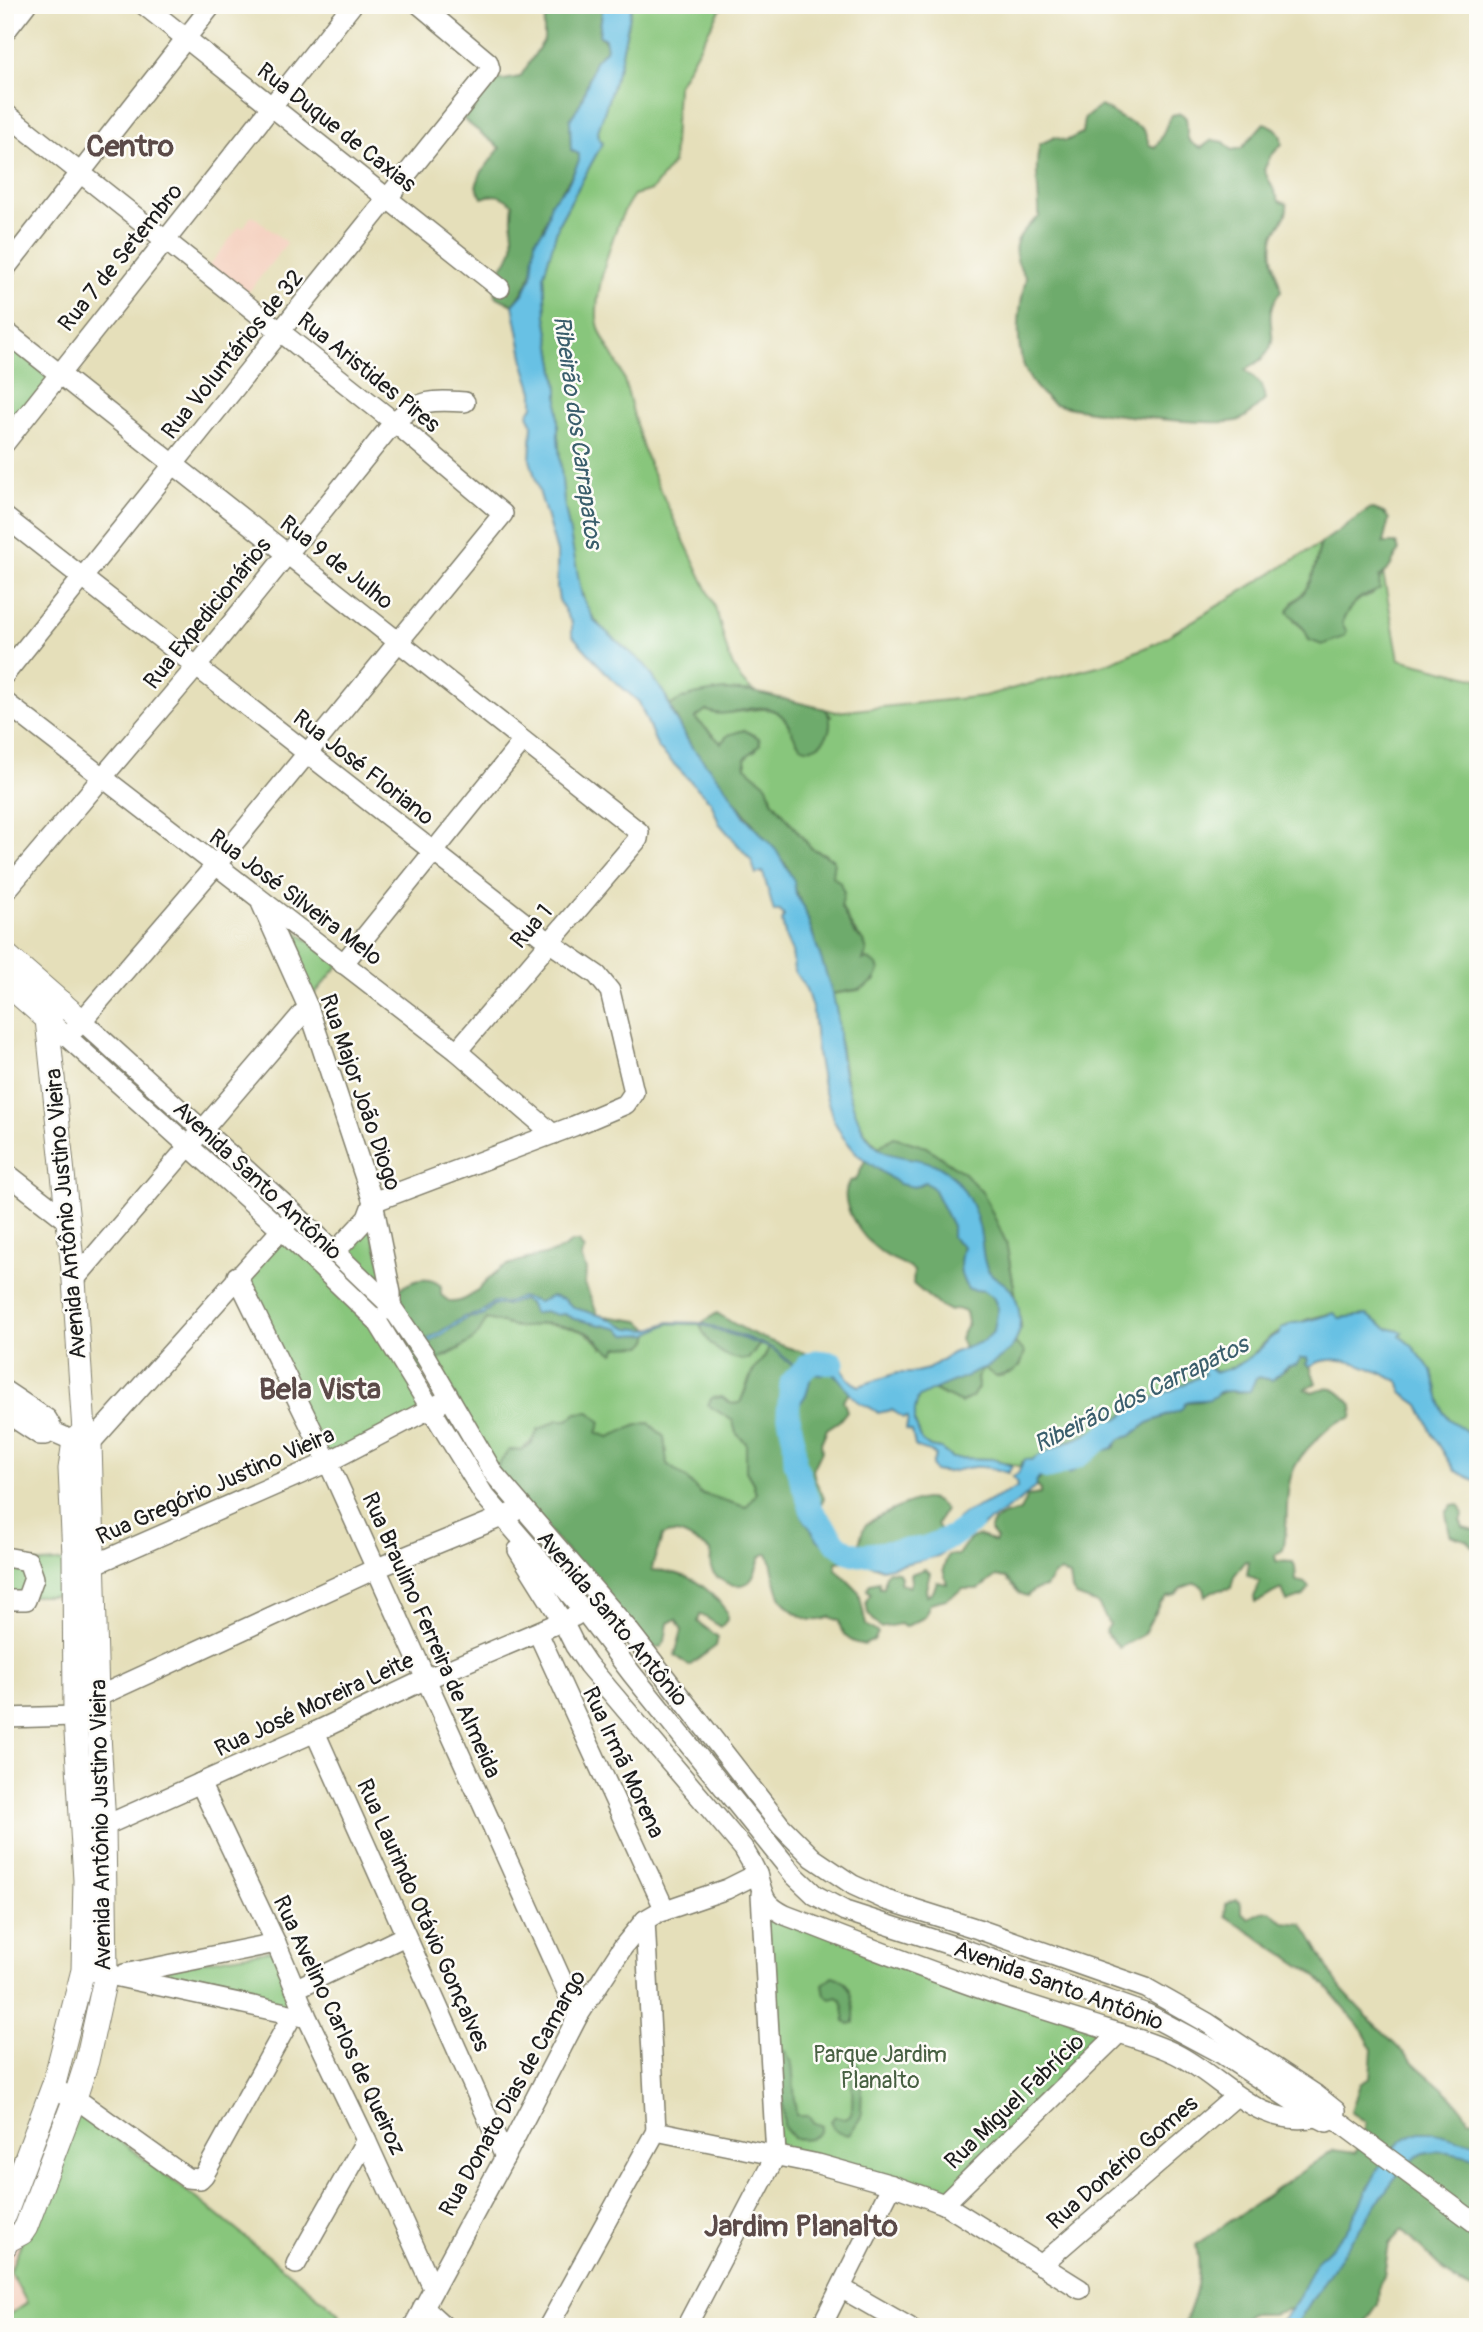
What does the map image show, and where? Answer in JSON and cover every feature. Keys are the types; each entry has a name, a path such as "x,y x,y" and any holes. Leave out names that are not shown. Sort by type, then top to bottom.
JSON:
{"main road":[{"name":"Avenida Santo Antônio","path":"5,954 54,1011 75,1030"},
{"name":"Avenida Santo Antônio","path":"5,982 54,1011"},
{"name":"Avenida Antônio Justino Vieira","path":"5,2215 52,2089 83,1970 85,1880 93,1828 97,1697 84,1569 70,1469 82,1437 74,1280 54,1011"},
{"name":"Avenida Antônio Justino Vieira","path":"6,2240 22,2233 26,2227 75,2098 111,1974 93,1828 75,1716 84,1569"}],"street":[{"path":"5,32 26,5"},
{"name":"Rua Duque de Caxias","path":"144,5 500,288"},
{"path":"5,269 212,5"},
{"name":"Rua 7 de Setembro","path":"5,443 352,5"},
{"name":"Rua Voluntários de 32","path":"5,674 488,73 488,62 420,5"},
{"name":"Rua Aristides Pires","path":"5,113 394,422 503,514 398,642"},
{"name":"Rua 9 de Julho","path":"5,331 639,832"},
{"name":"Rua Expedicionários","path":"5,892 197,666 394,422 417,404 465,402"},
{"name":"Rua José Floriano","path":"5,517 548,942 597,975 610,991 635,1092 626,1104 553,1134"},
{"path":"75,1030 215,866 398,642"},
{"name":"Rua José Silveira Melo","path":"5,702 457,1051 553,1134"},
{"path":"343,964 523,741"},
{"name":"Rua 1","path":"457,1051 638,839 639,832"},
{"name":"Rua Major João Diogo","path":"260,901 307,1007 373,1202 385,1255 391,1306"},
{"path":"74,1280 307,1007"},
{"name":"Avenida Santo Antônio","path":"75,1030 204,1129 391,1306 419,1347 494,1474 604,1602 782,1826 813,1858 836,1875 886,1900 978,1929 1146,1989 1206,2022 1478,2225"},
{"name":"Avenida Santo Antônio","path":"75,1030 189,1146 377,1321 500,1519 585,1612 781,1859 816,1895 866,1919 966,1950 1147,2014 1326,2113"},
{"path":"335,1251 367,1218 373,1202 553,1134"},
{"path":"5,1172 68,1221"},
{"path":"5,1412 40,1435 46,1436 51,1432 82,1437 98,1435 295,1213"},
{"name":"Rua Braulino Ferreira de Almeida","path":"237,1276 328,1462 578,2016"},
{"path":"377,1321 391,1306"},
{"path":"5,1391 47,1419 51,1432"},
{"name":"Rua Gregório Justino Vieira","path":"84,1569 328,1462 448,1398"},
{"path":"5,1718 75,1716 97,1697 375,1569 522,1509"},
{"path":"500,1519 575,1646 732,1833 757,1874 761,1894 776,2155 686,2327"},
{"path":"5,1557 27,1561 34,1578 26,1600 5,1600"},
{"name":"Rua José Moreira Leite","path":"93,1828 315,1732 424,1679 538,1633 604,1602"},
{"name":"Rua Irmã Morena","path":"538,1633 665,1910"},
{"name":"Rua Laurindo Otávio Gonçalves","path":"315,1732 505,2157"},
{"name":"Rua Avelino Carlos de Queiroz","path":"200,1783 276,1942 295,1989 299,2017 366,2140 433,2288"},
{"name":"Rua Donato Dias de Camargo","path":"412,2327 578,2016 623,1947 645,1920 665,1910 727,1889 757,1874"},
{"path":"761,1894 771,1907 785,1915 997,1994 1175,2053 1236,2096 1279,2118 1291,2120 1326,2113"},
{"path":"548,2327 656,2131 645,1920"},
{"path":"295,1989 405,1936"},
{"path":"111,1974 276,1942"},
{"path":"52,2089 75,2098 187,2178 200,2179 299,2017 83,1970"},
{"name":"Rua Miguel Fabrício","path":"944,2204 1119,2033"},
{"name":"Rua Donério Gomes","path":"1041,2265 1236,2096"},
{"path":"656,2131 818,2164 892,2185 944,2204 1080,2289"},
{"path":"296,2264 366,2140"},
{"path":"821,2327 892,2185"},
{"path":"841,2288 909,2327"},
{"path":"423,2307 445,2327"}],"shaded area":[{"path":"252,215 287,243 247,294 208,267"},
{"path":"5,2240 20,2245 9,2271 25,2302 5,2316"}],"green space":[{"path":"549,5 603,5 599,35 607,43 607,48 595,61 581,102 570,120 571,150 579,154 579,161 551,209 528,282 513,305 495,296 496,274 513,247 513,204 498,196 482,198 476,186 481,173 500,148 463,119 494,79 520,77 544,40 544,25"},
{"path":"632,5 723,5 677,87 673,163 652,190 634,195 620,219 608,253 597,316 600,332 622,374 648,461 713,602 731,662 744,683 754,692 710,692 688,697 670,706 645,665 607,635 587,609 578,580 564,502 558,437 558,389 546,316 544,274 559,223 603,142 599,139 598,131 620,63"},
{"path":"1100,106 1139,127 1145,133 1149,145 1155,147 1172,115 1181,113 1186,118 1189,140 1201,148 1212,140 1224,142 1232,150 1242,148 1264,123 1279,133 1282,144 1270,157 1264,170 1279,201 1287,204 1286,214 1274,235 1272,246 1281,291 1273,303 1272,341 1269,350 1261,360 1245,370 1262,385 1265,400 1240,420 1179,421 1069,407 1050,401 1028,375 1019,334 1026,278 1015,252 1023,231 1039,217 1037,171 1040,144 1055,137 1066,141 1082,133 1084,119"},
{"path":"5,334 56,374 5,440"},
{"path":"1371,508 1384,513 1389,519 1383,543 1396,543 1399,550 1390,567 1379,578 1380,589 1353,604 1342,623 1347,632 1344,637 1322,645 1309,640 1305,630 1288,612 1289,608 1309,585 1320,544"},
{"path":"1320,544 1309,584 1293,602 1294,621 1305,630 1309,640 1342,623 1354,604 1373,594 1383,573 1399,659 1478,679 1478,1449 1472,1439 1443,1412 1432,1371 1412,1346 1400,1336 1402,1332 1387,1328 1367,1315 1339,1318 1329,1314 1308,1319 1272,1335 1248,1359 1225,1371 1215,1372 1209,1366 1198,1366 1206,1374 1138,1407 1133,1406 1125,1415 1067,1441 1031,1461 1022,1462 1021,1467 993,1459 952,1458 941,1449 930,1447 922,1441 915,1423 918,1398 933,1389 946,1396 972,1397 978,1387 977,1378 984,1367 1003,1376 1020,1366 1015,1343 1021,1326 1006,1242 894,1137 879,1147 866,1134 850,1097 832,994 859,990 876,980 863,961 864,941 852,927 839,899 831,870 834,864 825,854 811,848 772,800 771,794 746,767 745,759 756,750 744,730 728,735 721,743 695,718 706,710 734,712 765,709 782,716 797,740 831,716 825,709 836,712 984,696 1109,663 1156,643"},
{"path":"724,690 754,692 825,709 829,717 830,725 825,739 807,748 797,742 783,717 770,709 754,708 721,714 706,710 695,718 721,743 728,735 744,730 759,738 760,744 745,759 746,767 767,785 772,800 811,848 834,860 832,876 840,882 844,893 841,907 854,933 864,941 867,952 863,960 868,959 877,965 879,971 876,978 866,986 832,994 804,907 786,865 691,746 670,706 689,696"},
{"path":"267,910 340,964 308,1002"},
{"path":"894,1137 926,1147 964,1173 983,1193 1006,1242 1021,1326 1015,1343 1025,1352 1020,1366 1013,1372 996,1377 984,1368 977,1378 978,1387 972,1397 961,1403 933,1389 939,1362 964,1349 960,1338 968,1323 966,1312 957,1309 950,1311 913,1284 914,1271 885,1255 866,1239 848,1210 846,1190 850,1181 856,1180 868,1154"},
{"path":"367,1218 391,1293 336,1251"},
{"path":"281,1229 371,1314 431,1409 328,1462 237,1276"},
{"path":"572,1242 579,1242 584,1250 581,1257 586,1270 585,1284 598,1315 639,1321 651,1330 643,1346 618,1347 614,1353 592,1335 578,1330 544,1324 518,1327 486,1319 482,1329 471,1341 436,1361 413,1379 371,1314 403,1286 423,1280 441,1286 441,1295 450,1302 458,1301 472,1294 504,1267 548,1254"},
{"path":"717,1313 756,1335 816,1358 851,1392 843,1400 847,1411 827,1429 821,1443 822,1451 813,1470 824,1498 815,1515 837,1544 848,1552 858,1548 865,1526 884,1514 913,1502 932,1500 945,1510 937,1524 946,1539 938,1556 882,1569 860,1561 836,1562 836,1569 859,1592 866,1625 878,1633 874,1640 864,1645 847,1638 839,1621 830,1617 810,1620 790,1609 780,1595 768,1553 761,1556 749,1582 730,1584 714,1573 711,1551 681,1534 669,1533 662,1536 652,1570 676,1573 695,1581 711,1593 727,1612 727,1620 721,1627 700,1614 698,1622 718,1637 716,1646 689,1666 675,1655 682,1630 676,1619 668,1623 661,1648 652,1648 495,1470 509,1450 521,1450 532,1443 538,1430 558,1420 568,1420 577,1413 589,1412 601,1422 597,1433 609,1437 649,1423 664,1437 667,1464 700,1493 746,1507 756,1494 746,1471 746,1443 736,1433 733,1421 708,1405 712,1398 722,1397 732,1404 740,1403 753,1372 769,1347 761,1343 748,1359 732,1357 718,1350 707,1339 700,1324"},
{"path":"486,1319 518,1327 541,1324 569,1327 585,1333 602,1348 628,1346 648,1340 650,1331 670,1323 700,1324 748,1359 761,1343 769,1347 752,1372 740,1403 732,1404 721,1397 712,1398 708,1405 733,1421 736,1433 746,1443 746,1471 756,1495 746,1508 700,1493 667,1464 664,1437 649,1423 609,1438 597,1433 577,1413 568,1420 558,1420 521,1450 509,1450 495,1470 436,1361 472,1340"},
{"path":"1300,1358 1307,1358 1309,1361 1306,1364 1310,1366 1316,1383 1305,1389 1312,1392 1335,1390 1353,1406 1352,1418 1328,1428 1303,1454 1290,1479 1283,1550 1275,1555 1276,1561 1293,1562 1296,1581 1305,1583 1309,1588 1304,1596 1287,1602 1282,1589 1255,1602 1254,1597 1260,1582 1247,1575 1249,1562 1246,1561 1234,1576 1231,1588 1213,1591 1205,1596 1202,1586 1195,1583 1167,1597 1160,1603 1143,1635 1119,1648 1105,1631 1109,1624 1098,1604 1076,1596 1072,1590 1070,1576 1061,1572 1054,1575 1046,1587 1034,1590 1027,1596 1019,1593 1006,1578 996,1576 979,1589 963,1589 946,1599 930,1603 925,1617 905,1627 900,1624 880,1628 868,1613 866,1601 871,1593 867,1590 870,1584 879,1582 880,1588 884,1588 889,1571 898,1572 900,1583 909,1587 911,1574 925,1569 930,1573 927,1596 933,1592 937,1582 947,1584 943,1569 948,1555 958,1555 975,1537 995,1542 996,1539 990,1531 995,1521 1020,1511 1027,1496 1040,1494 1037,1480 1062,1468 1070,1473 1074,1471 1080,1448 1084,1446 1098,1451 1114,1448 1119,1439 1130,1436 1148,1423 1181,1410 1186,1402 1201,1401 1228,1390 1249,1391 1254,1380 1259,1377 1272,1380"},
{"path":"1459,1504 1463,1514 1460,1520 1463,1527 1478,1531 1478,1552 1468,1541 1450,1535 1446,1513 1452,1505"},
{"path":"70,1561 69,1596 5,1596 5,1562 27,1564"},
{"path":"1237,1900 1241,1904 1241,1912 1249,1918 1270,1911 1284,1922 1302,1924 1344,1992 1451,2097 1468,2119 1478,2118 1478,2292 1456,2282 1402,2230 1389,2244 1384,2276 1379,2286 1378,2304 1362,2327 1275,2327 1307,2304 1272,2314 1249,2314 1233,2327 1183,2327 1197,2287 1199,2267 1196,2245 1333,2150 1355,2153 1362,2142 1366,2122 1351,2112 1360,2084 1370,2078 1372,2048 1361,2028 1318,1977 1225,1916 1226,1904"},
{"name":"Parque Jardim Planalto","path":"764,1904 1113,2034 944,2200 778,2153"},
{"path":"273,1950 301,2017 124,1974"},
{"path":"832,1976 845,1983 852,1994 854,2023 845,2021 842,2001 838,1997 831,1999 825,1995 823,1984"},
{"path":"780,2051 785,2051 792,2062 796,2115 808,2115 814,2123 822,2126 818,2134 811,2138 793,2138 784,2127"},
{"path":"854,2063 858,2065 862,2084 861,2117 849,2135 839,2133 833,2128 831,2121 835,2116 845,2119 850,2116 852,2092 849,2068"},
{"path":"75,2107 204,2204 340,2314 335,2324 338,2327 5,2327 5,2317 27,2303 10,2271"}],"water":[{"path":"603,5 632,5 620,63 598,131 599,139 603,142 559,223 544,274 546,316 558,389 558,437 564,502 582,597 595,622 645,665 665,695 691,746 728,790 745,817 776,850 794,881 796,895 804,907 830,986 837,1013 844,1075 864,1132 872,1142 889,1154 928,1162 955,1179 962,1187 976,1216 987,1268 1011,1290 1018,1305 1019,1330 1014,1344 1006,1354 983,1369 918,1398 915,1410 915,1423 922,1441 930,1447 941,1449 952,1458 993,1459 1012,1466 1008,1473 978,1467 934,1471 932,1464 936,1455 915,1446 912,1431 906,1430 908,1417 903,1418 892,1410 878,1413 860,1403 833,1373 828,1371 819,1375 812,1374 807,1393 798,1409 796,1449 803,1488 821,1523 833,1539 848,1552 890,1541 919,1547 937,1544 958,1530 957,1519 963,1514 1018,1487 1017,1481 1012,1477 1018,1473 1025,1459 1031,1460 1098,1429 1133,1406 1205,1374 1198,1366 1199,1362 1203,1362 1215,1372 1228,1369 1251,1357 1279,1334 1281,1329 1292,1323 1334,1313 1339,1318 1367,1315 1387,1328 1403,1332 1400,1336 1412,1346 1432,1371 1443,1412 1466,1431 1478,1449 1478,1482 1455,1471 1419,1405 1402,1393 1400,1383 1396,1380 1355,1363 1327,1360 1310,1366 1306,1364 1307,1358 1301,1358 1296,1365 1288,1366 1272,1380 1259,1377 1250,1391 1219,1392 1208,1399 1186,1402 1181,1410 1148,1423 1130,1436 1119,1439 1110,1449 1093,1454 1084,1446 1080,1448 1074,1471 1069,1474 1062,1468 1040,1476 1035,1487 1018,1502 938,1556 882,1569 866,1561 845,1561 836,1555 817,1539 802,1515 792,1484 789,1453 779,1411 791,1383 800,1372 773,1349 700,1324 669,1323 649,1334 626,1335 619,1329 574,1319 564,1314 544,1311 534,1314 529,1303 522,1300 506,1305 493,1305 483,1316 468,1318 421,1348 419,1345 464,1317 481,1313 493,1302 505,1303 521,1297 539,1302 552,1296 563,1299 575,1308 629,1328 649,1330 669,1322 701,1323 774,1349 801,1371 822,1356 833,1356 847,1377 859,1386 897,1373 928,1369 952,1353 984,1341 994,1331 998,1308 993,1297 984,1291 968,1289 965,1284 960,1268 963,1246 952,1237 952,1226 933,1188 925,1182 914,1187 899,1184 858,1155 843,1137 833,1119 823,1086 813,1011 806,989 794,971 792,952 782,921 784,916 779,910 774,912 762,872 756,874 751,860 719,823 711,802 658,748 639,702 610,677 572,635 572,624 559,600 557,552 530,460 532,424 528,414 533,406 533,392 525,367 513,305 523,294 532,276 535,240 545,228 551,202 567,186 579,161 579,154 571,150 570,120 581,102 595,61 607,48 605,39 599,35"},
{"path":"1419,2132 1431,2132 1478,2144 1478,2158 1437,2151 1415,2158 1389,2186 1295,2327 1278,2327 1297,2300 1317,2261 1346,2230 1384,2160 1406,2138"}],"waterway":[{"name":"Ribeirão dos Carrapatos","path":"833,1363 816,1361 808,1365 791,1383 788,1413 795,1462 811,1509 837,1544 848,1552 859,1555 924,1548 953,1536 971,1523"},
{"name":"Ribeirão dos Carrapatos","path":"1048,1468 1077,1457 1112,1431"}],"district":[{"name":"Centro","path":"130,146"},
{"name":"Bela Vista","path":"320,1389"},
{"name":"Jardim Planalto","path":"801,2226"}]}
